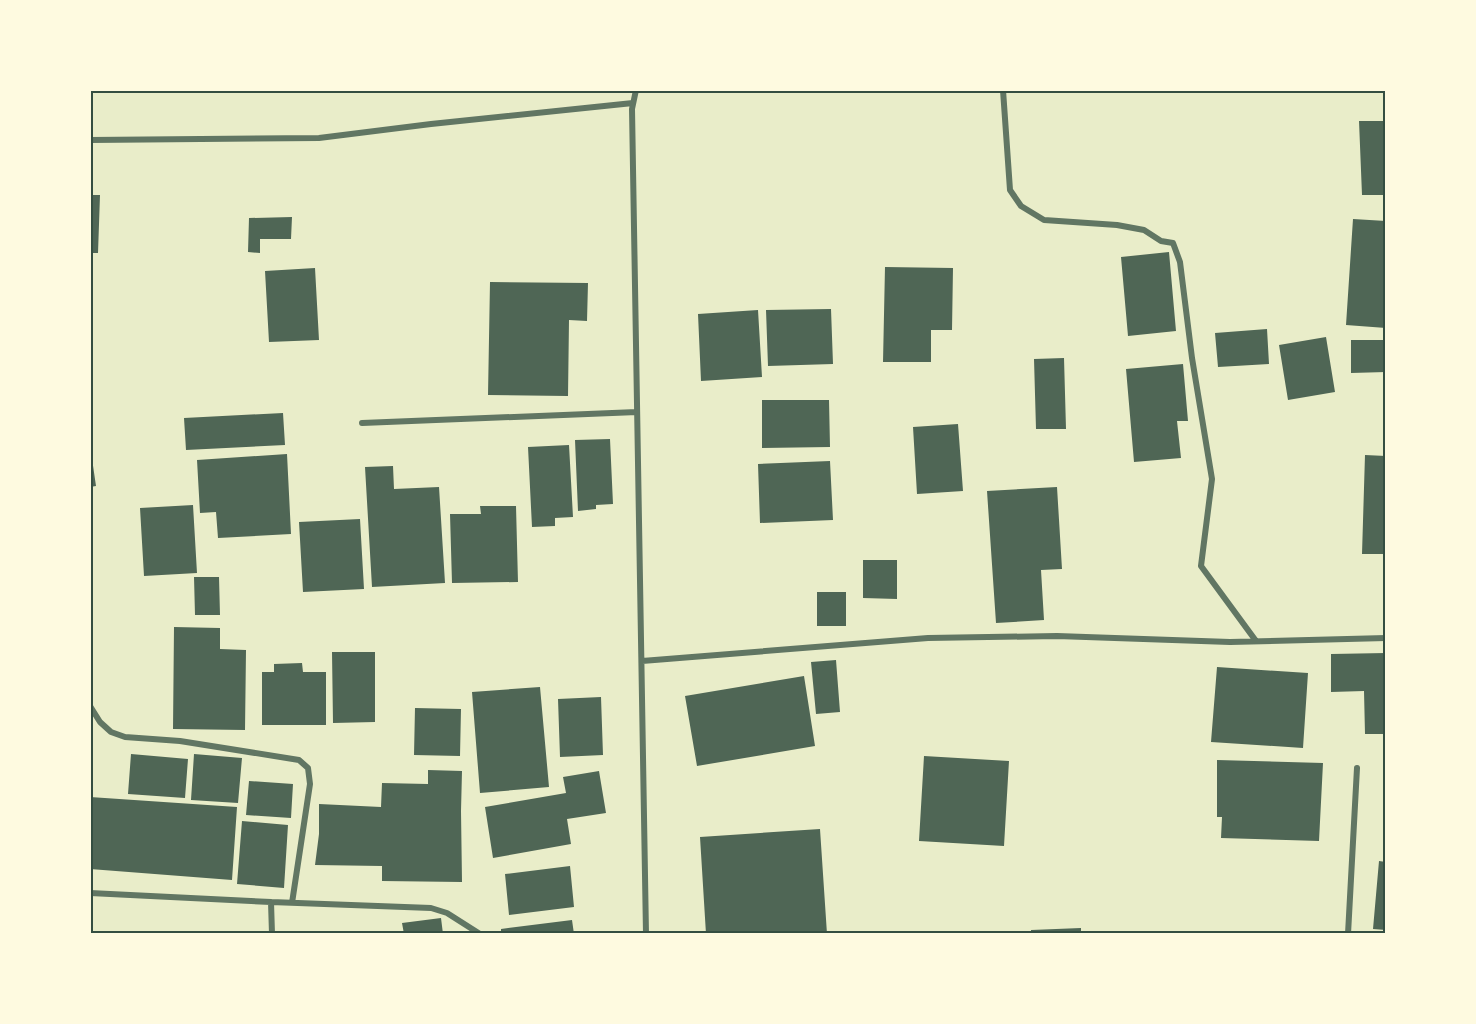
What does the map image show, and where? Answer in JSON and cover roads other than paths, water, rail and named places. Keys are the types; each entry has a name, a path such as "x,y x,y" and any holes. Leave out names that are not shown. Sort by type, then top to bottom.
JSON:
{"street":[{"path":"636,90 633,103 646,934"},
{"path":"1002,90 1010,190 1021,206 1044,219 1117,225 1144,230 1161,241 1173,243 1180,262 1192,358 1212,479 1201,566 1256,641"},
{"path":"90,140 319,138 633,103"},
{"path":"362,423 637,412"},
{"path":"642,661 928,638 1057,636 1230,642 1386,638"},
{"path":"90,706 100,722 111,732 126,736 272,754 299,760 308,768 310,784 292,903"},
{"path":"1348,934 1357,768"},
{"path":"90,893 271,903 431,908 447,913 480,934"},
{"path":"271,903 273,934"}]}
